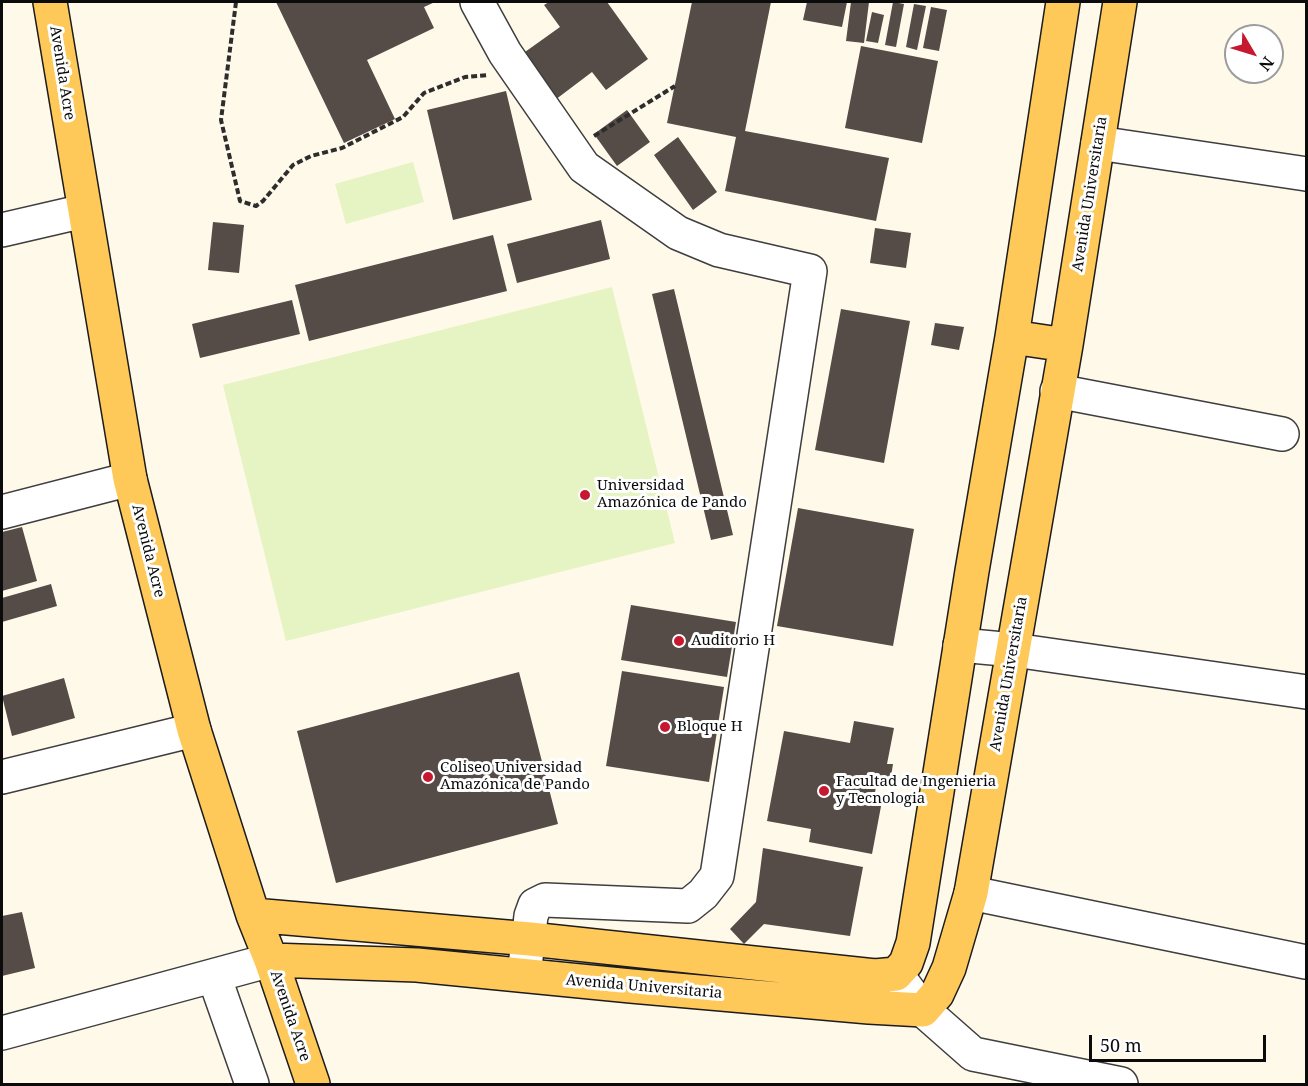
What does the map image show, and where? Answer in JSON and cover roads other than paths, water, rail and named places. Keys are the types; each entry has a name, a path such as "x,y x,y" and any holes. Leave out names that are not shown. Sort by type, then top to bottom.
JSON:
{"main road":[{"name":"Avenida Acre","path":"50,2 130,479 194,730 253,915 271,960 313,1084"},
{"path":"253,915 530,939 875,976 896,974 906,963 913,943 1012,337 1063,2"},
{"name":"Avenida Universitaria","path":"271,960 417,965 923,1010 937,994 949,968 970,893 1066,345 1098,143 1114,2"},
{"path":"1012,337 1066,345"},
{"path":"669,953 669,989"}],"street":[{"path":"477,2 505,53 584,166 678,233 719,250 810,271 717,876 703,894 688,906 545,900 535,905 531,916 524,975"},
{"path":"1098,143 1306,174"},
{"path":"2,230 84,211"},
{"path":"1057,391 1282,434"},
{"path":"2,512 130,479"},
{"path":"960,645 1014,650 1306,692"},
{"path":"2,777 194,730"},
{"path":"970,893 1306,962"},
{"path":"2,1033 271,960"},
{"path":"896,974 923,1010 973,1054 1121,1084"},
{"path":"214,976 252,1084"}],"place":[{"name":"Universidad Amazónica de Pando","path":"585,495"},
{"name":"Auditorio H","path":"679,641"},
{"name":"Bloque H","path":"665,727"},
{"name":"Coliseo Universidad Amazónica de Pando","path":"428,777"},
{"name":"Facultad de Ingenieria y Tecnologia","path":"824,791"}]}
